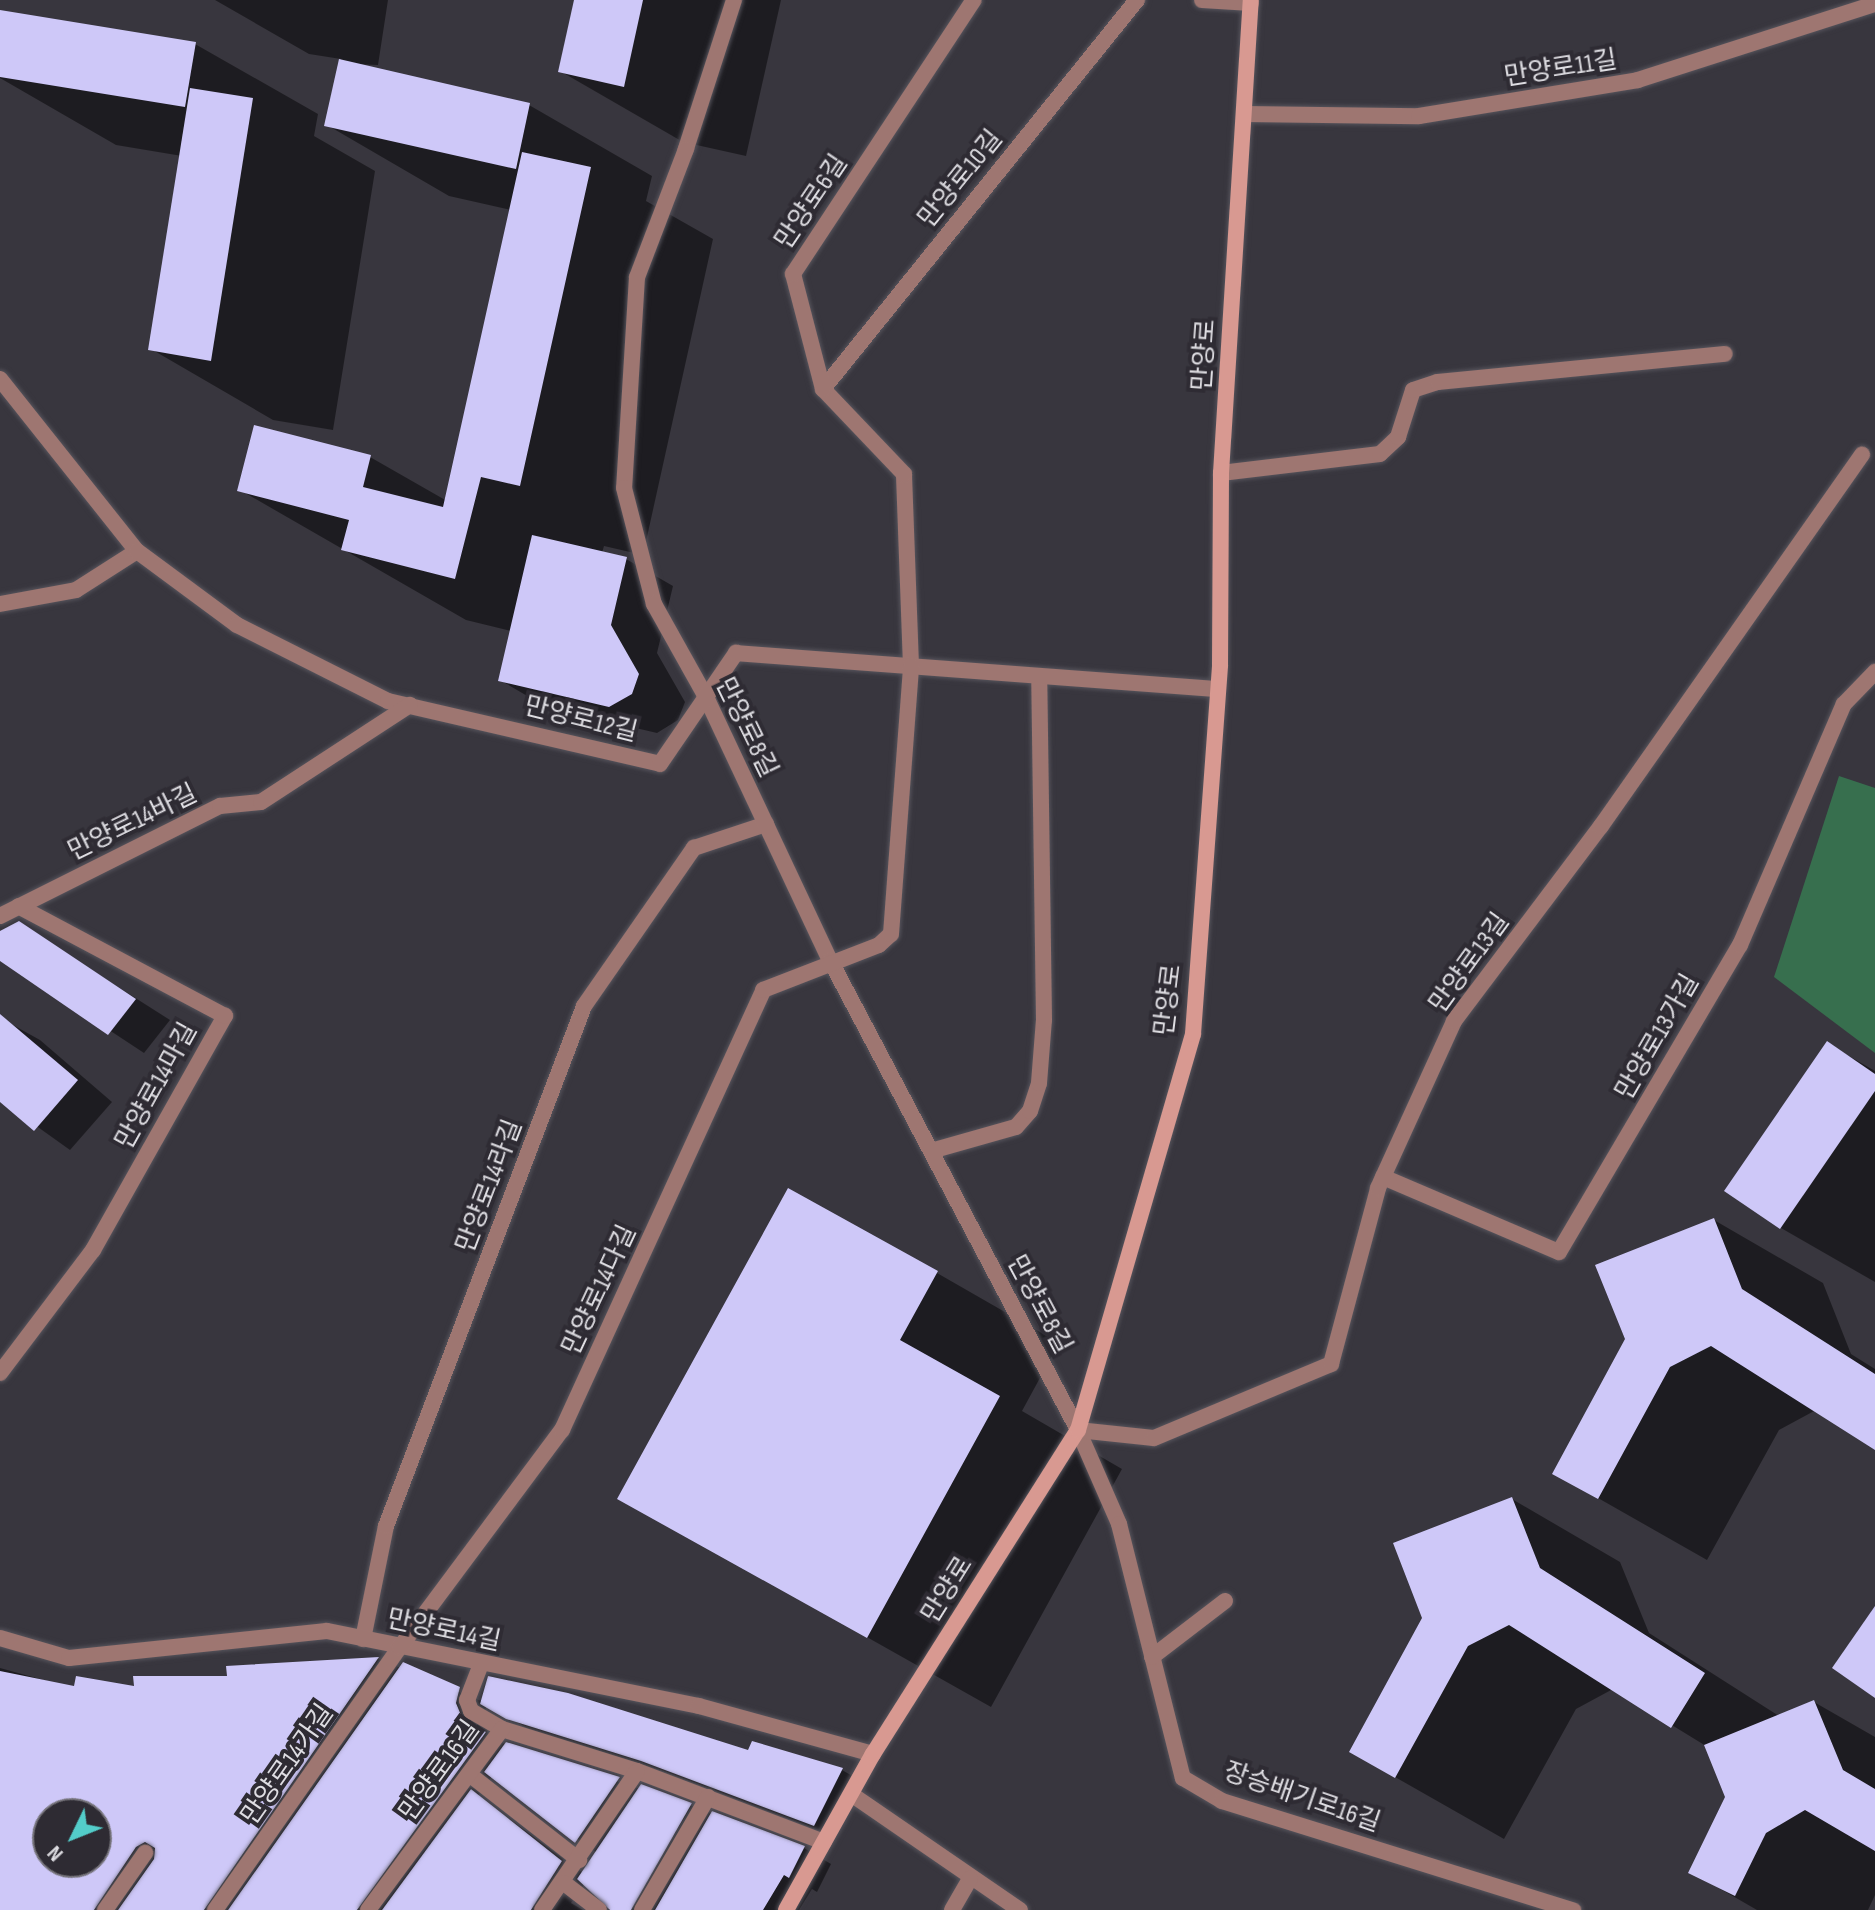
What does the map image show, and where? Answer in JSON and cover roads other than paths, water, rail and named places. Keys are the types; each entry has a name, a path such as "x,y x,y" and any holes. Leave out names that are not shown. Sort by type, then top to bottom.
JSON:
{"street":[{"name":"만양로8길","path":"734,0 686,149 637,277 624,488 654,604 706,697 830,960 1078,1430"},
{"name":"만양로6길","path":"911,666 904,474 823,389 793,274 974,0"},
{"name":"만양로10길","path":"823,389 1137,0"},
{"path":"1202,0 1251,1"},
{"name":"만양로","path":"786,1910 873,1754 1078,1430 1193,1034 1218,689 1221,473 1251,1"},
{"name":"만양로11길","path":"1244,114 1419,116 1638,80 1875,4"},
{"path":"1221,473 1380,454 1398,437 1413,390 1438,382 1725,354"},
{"name":"만양로12길","path":"0,379 137,551 237,625 388,701 660,764 736,653 1218,689"},
{"name":"만양로13길","path":"1078,1430 1154,1438 1331,1364 1383,1177 1454,1021 1601,826 1862,455"},
{"path":"0,604 76,590 137,551"},
{"name":"만양로14다길","path":"400,1647 562,1430 763,990 830,960 879,945 891,934 911,666"},
{"name":"만양로13가길","path":"1383,1177 1559,1252 1740,945 1844,704 1875,672"},
{"path":"931,1151 1016,1127 1030,1111 1039,1083 1044,1020 1039,676"},
{"name":"만양로14바길","path":"0,916 220,806 261,802 410,705"},
{"name":"만양로14라길","path":"363,1639 386,1526 584,1006 694,848 766,824"},
{"name":"만양로14마길","path":"0,1373 93,1250 225,1016 18,906"},
{"name":"장승배기로16길","path":"1078,1430 1119,1524 1183,1778 1222,1801 1573,1910"},
{"path":"1152,1657 1225,1601"},
{"name":"만양로14길","path":"0,1638 69,1658 327,1631 699,1706 873,1754"},
{"name":"만양로14가길","path":"215,1910 400,1647"},
{"name":"만양로16길","path":"368,1910 502,1729 471,1711 467,1700 481,1664"},
{"path":"502,1729 637,1771 824,1842"},
{"path":"542,1910 564,1883 637,1771"},
{"path":"469,1774 579,1860"},
{"path":"851,1794 970,1879 1020,1910"},
{"path":"642,1910 708,1797"},
{"path":"105,1910 145,1853"},
{"path":"952,1910 970,1879"},
{"path":"564,1883 599,1910"}]}
